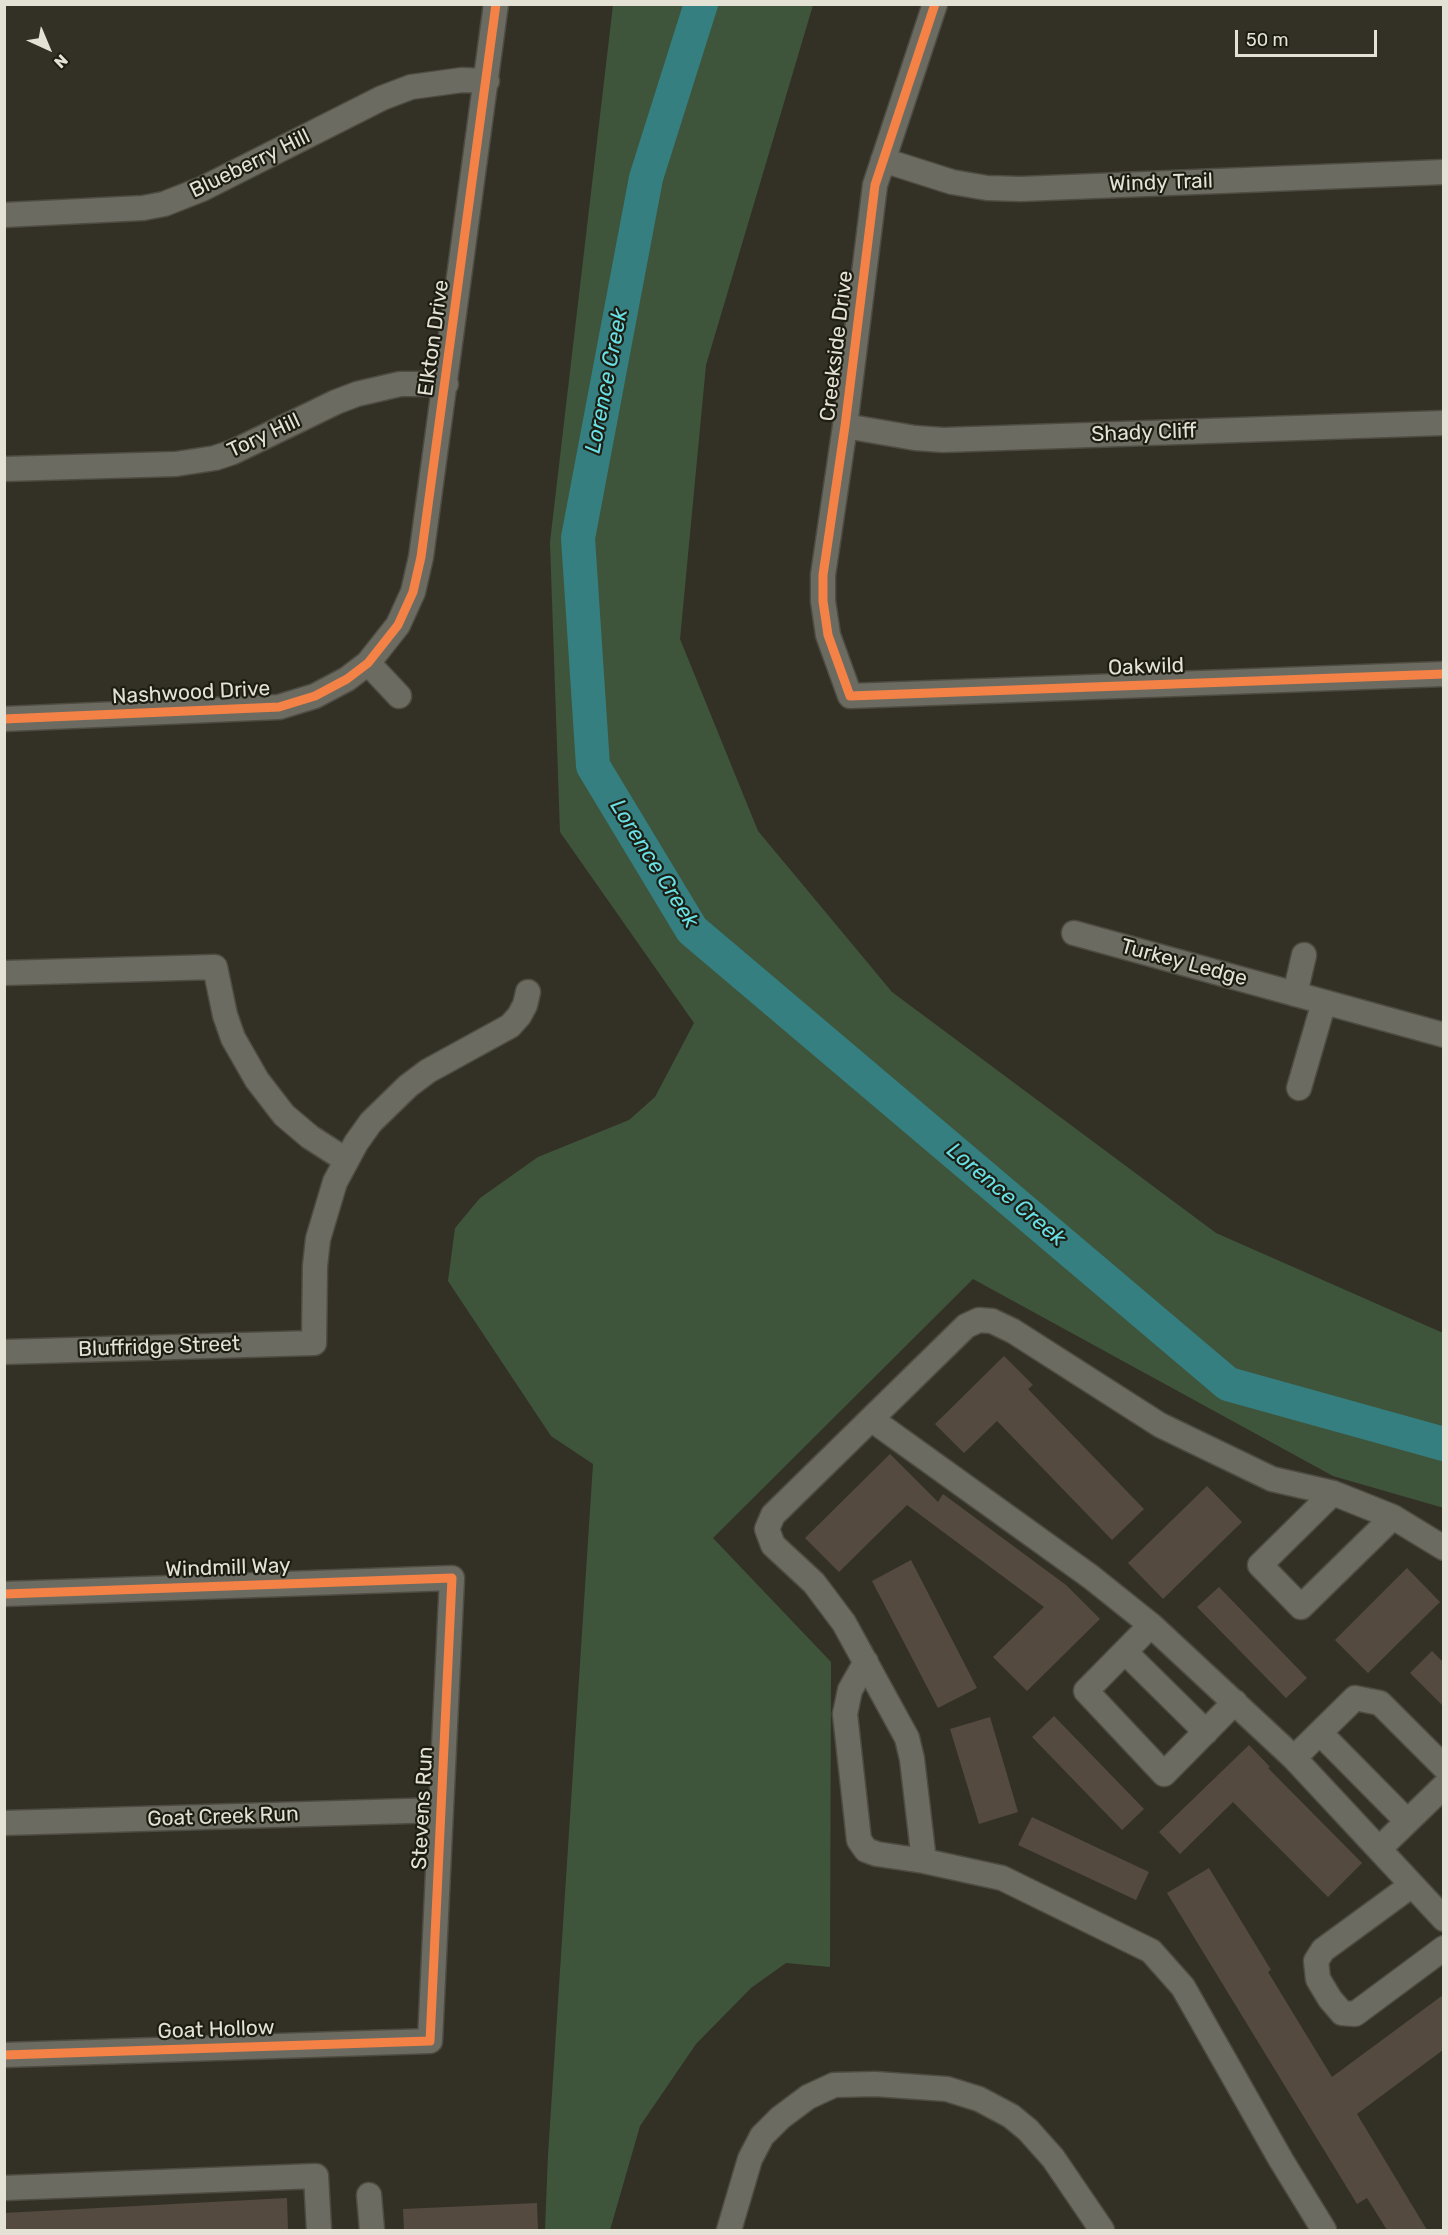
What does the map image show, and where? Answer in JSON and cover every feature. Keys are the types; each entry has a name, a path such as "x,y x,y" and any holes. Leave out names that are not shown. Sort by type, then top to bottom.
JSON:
{"street":[{"name":"Elkton Drive","path":"368,663 398,625 413,592 421,557 496,4"},
{"name":"Creekside Drive","path":"850,696 828,635 823,583 875,185 935,4"},
{"name":"Blueberry Hill","path":"4,215 143,208 164,204 202,189 382,98 411,87 462,80 487,81"},
{"name":"Windy Trail","path":"883,160 952,182 987,188 1022,189 1443,172"},
{"name":"Tory Hill","path":"4,469 176,464 214,458 233,452 357,394 400,384 446,384"},
{"name":"Shady Cliff","path":"845,426 915,438 943,440 1443,423"},
{"path":"368,663 399,696"},
{"name":"Nashwood Drive","path":"4,719 279,707 315,696 368,663"},
{"name":"Oakwild","path":"850,696 1443,674"},
{"name":"Turkey Ledge","path":"1074,933 1443,1035"},
{"path":"1294,994 1304,955"},
{"path":"4,973 215,968 228,1022 244,1060 257,1080 284,1115 310,1137 346,1160 371,1122 388,1103 428,1071 510,1026 522,1010 528,992"},
{"path":"1299,1088 1324,1002"},
{"name":"Bluffridge Street","path":"4,1352 314,1343 315,1266 318,1239 327,1205 346,1160"},
{"path":"924,1861 912,1760 907,1738 844,1623 814,1583 773,1545 767,1529 773,1515 966,1326 979,1320 992,1321 1013,1331 1160,1425 1272,1479 1333,1493 1393,1517 1443,1548"},
{"path":"871,1419 1091,1577 1151,1625 1294,1758 1443,1919"},
{"path":"1333,1493 1260,1565 1301,1608 1393,1517"},
{"name":"Windmill Way","path":"4,1594 452,1578"},
{"name":"Stevens Run","path":"430,2041 452,1578"},
{"path":"1151,1625 1086,1691 1164,1774 1235,1702"},
{"path":"1125,1652 1206,1732"},
{"path":"866,1662 850,1690 845,1714 859,1840 866,1850 1002,1878 1151,1951 1183,1987 1281,2160 1324,2230"},
{"path":"1294,1758 1355,1698 1380,1703 1443,1767"},
{"path":"1320,1733 1407,1821"},
{"path":"1379,1849 1443,1786"},
{"name":"Goat Creek Run","path":"4,1823 441,1810"},
{"path":"1412,1885 1323,1950 1316,1961 1318,1979 1330,2000 1342,2013 1355,2013 1443,1948"},
{"name":"Goat Hollow","path":"4,2055 430,2041"},
{"path":"729,2230 750,2159 762,2136 793,2107 834,2085 875,2084 947,2089 980,2099 1011,2116 1028,2130 1053,2158 1102,2230"},
{"path":"4,2188 316,2176 319,2230"},
{"path":"369,2195 372,2230"}],"green space":[{"path":"613,5 813,5 706,365 680,639 758,831 892,992 1216,1233 1443,1333 1444,1508 1333,1476 973,1279 713,1538 831,1662 830,1967 786,1963 751,1988 696,2044 640,2126 610,2230 545,2230 593,1464 551,1436 448,1281 455,1228 480,1198 538,1157 629,1120 655,1097 694,1023 560,832 550,542"}],"building":[{"path":"1004,1356 1033,1385 1028,1389 1144,1509 1112,1540 997,1421 964,1453 935,1424"},
{"path":"890,1454 938,1502 943,1494 1066,1585 1100,1619 1027,1691 993,1657 1044,1607 907,1505 839,1572 805,1538"},
{"path":"1207,1486 1242,1522 1163,1599 1128,1563"},
{"path":"911,1560 977,1688 938,1708 872,1581"},
{"path":"1407,1568 1440,1602 1368,1673 1335,1640"},
{"path":"1219,1587 1307,1678 1286,1698 1197,1607"},
{"path":"1432,1651 1443,1662 1443,1706 1410,1673"},
{"path":"1054,1716 1144,1809 1122,1830 1032,1737"},
{"path":"990,1717 1018,1812 979,1824 950,1729"},
{"path":"1249,1745 1270,1767 1268,1768 1362,1863 1328,1897 1233,1802 1180,1854 1159,1832"},
{"path":"1032,1817 1149,1872 1136,1900 1018,1845"},
{"path":"1209,1868 1271,1970 1268,1972 1332,2077 1443,1995 1443,2050 1357,2114 1427,2230 1387,2230 1367,2198 1357,2204 1167,1893"},
{"path":"287,2198 288,2230 4,2230 4,2213"},
{"path":"537,2203 538,2230 404,2230 403,2209"}],"waterway":[{"name":"Lorence Creek","path":"701,4 646,178 578,538 593,766 692,930 1228,1384 1444,1444"}],"cycle path":[{"path":"4,719 279,707 315,696 347,679 368,663 398,625 413,592 421,557 496,4"},
{"path":"935,4 875,185 845,426 823,575 823,601 828,635 850,696 1444,674"},
{"path":"4,1594 452,1578 430,2041 4,2055"}]}
